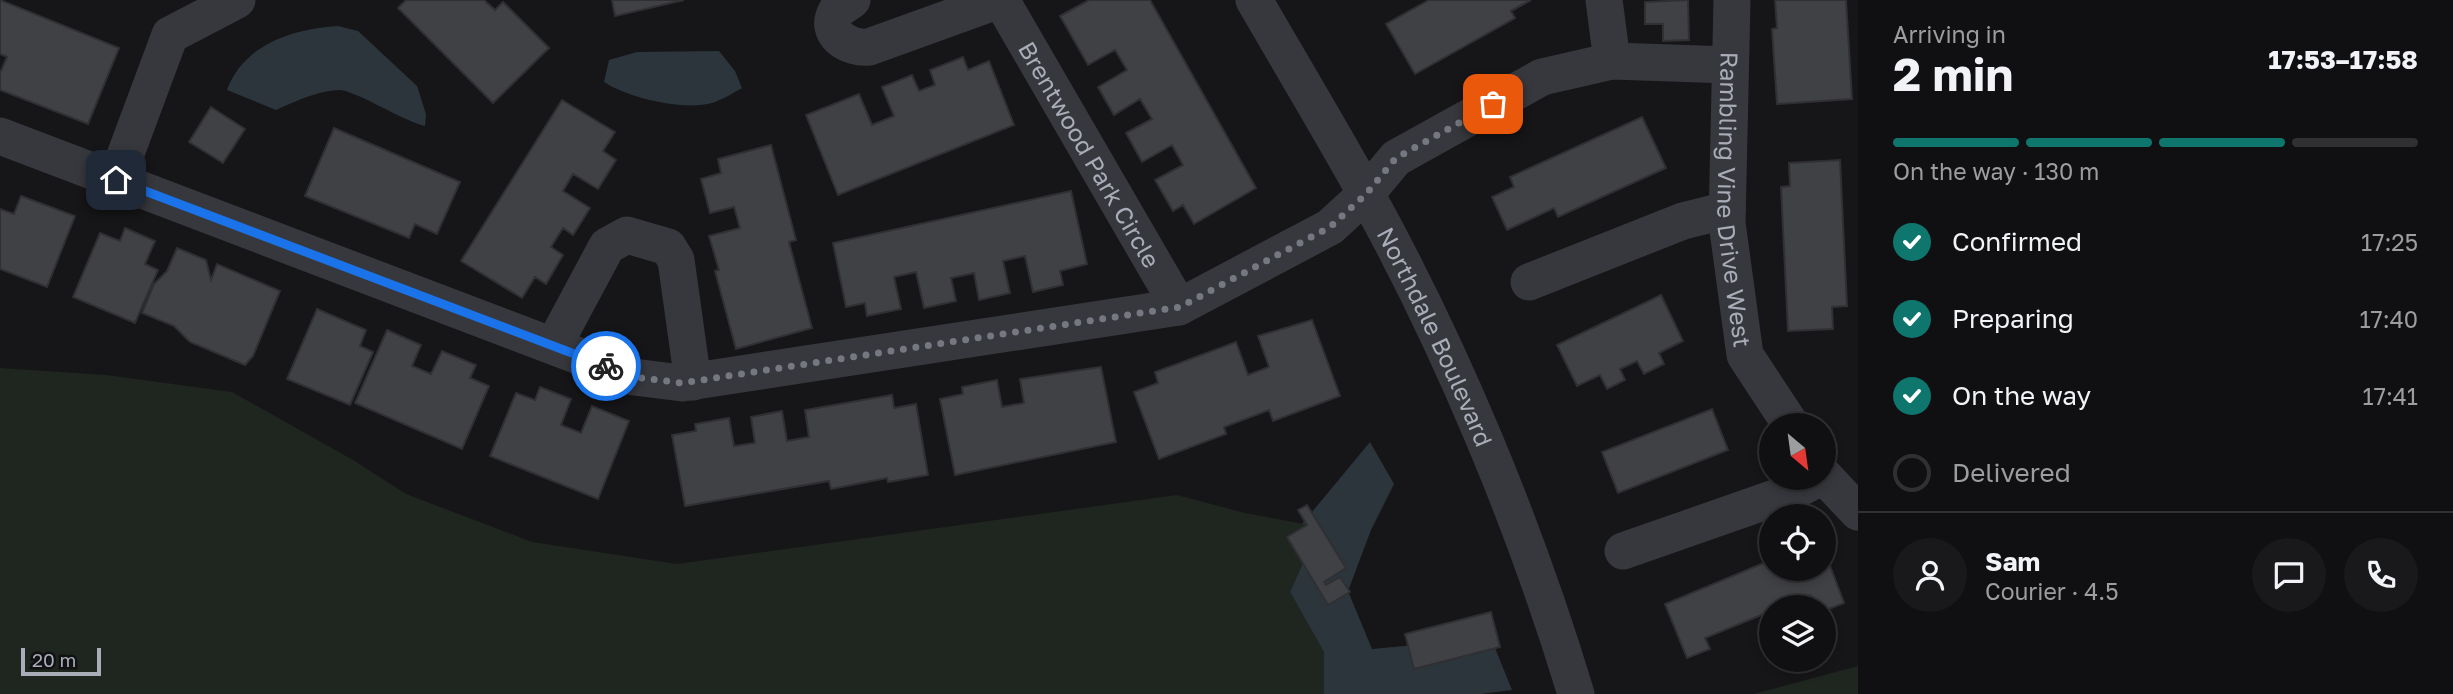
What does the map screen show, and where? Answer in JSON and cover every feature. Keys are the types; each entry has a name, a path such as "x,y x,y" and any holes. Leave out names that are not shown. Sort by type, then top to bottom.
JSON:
{"street":[{"path":"116,180 170,35 237,0"},
{"path":"852,0 837,10 833,22 840,40 856,48 869,47 1000,0"},
{"name":"Brentwood Park Circle","path":"1000,0 1180,307"},
{"name":"Northdale Boulevard","path":"1254,0 1366,194 1461,384 1553,617 1576,694"},
{"path":"1604,0 1612,61"},
{"name":"Rambling Vine Drive West","path":"1732,0 1727,210 1745,355 1783,413"},
{"path":"0,136 634,377 682,383 1180,307 1330,227 1366,194 1396,158 1542,76 1612,61 1730,65"},
{"path":"1529,282 1683,221 1727,210"},
{"path":"554,345 607,246 619,237 628,235 668,247 676,260 693,382"},
{"path":"1623,551 1795,490"},
{"path":"1835,490 1858,512"}],"shaded area":[{"path":"338,26 358,31 417,86 426,114 425,126 346,91 315,94 276,110 227,90 245,61 258,50 288,35"},
{"path":"719,51 735,71 742,88 712,103 687,105 656,101 627,93 604,82 609,60 637,52"},
{"path":"0,368 106,375 232,392 353,460 406,494 532,542 677,564 1177,495 1245,513 1319,527 1290,592 1324,652 1324,694 0,694"},
{"path":"1370,442 1394,484 1371,530 1348,591 1372,649 1491,638 1512,690 1480,694 1324,694 1324,652 1290,592 1319,527 1302,524"},
{"path":"1858,666 1858,694 1754,694 1836,672"}],"building":[{"path":"0,0 119,48 88,124 0,90 0,73 7,57 0,54"},
{"path":"406,0 484,0 495,10 503,2 549,48 493,103 398,8"},
{"path":"612,0 684,0 615,16"},
{"path":"1089,0 1150,0 1256,188 1194,224 1183,205 1173,211 1155,180 1183,165 1172,145 1142,162 1126,133 1152,119 1140,99 1114,115 1098,87 1127,70 1115,50 1088,65 1060,16"},
{"path":"1429,0 1531,0 1511,11 1515,18 1415,74 1386,24"},
{"path":"1688,0 1689,40 1663,41 1663,24 1645,24 1645,2"},
{"path":"1775,0 1846,0 1852,99 1777,104 1772,29 1777,28"},
{"path":"963,57 968,70 989,61 1014,125 838,195 806,115 859,94 872,125 894,116 882,87 912,75 919,91 935,85 930,70"},
{"path":"562,100 615,132 603,151 616,160 598,189 573,174 563,191 590,208 573,235 563,228 551,247 563,255 546,284 535,277 522,298 461,261"},
{"path":"211,107 245,129 223,163 189,142"},
{"path":"1642,117 1666,168 1558,217 1554,208 1507,230 1492,197 1514,187 1510,177"},
{"path":"334,128 460,182 437,234 415,224 409,238 305,196"},
{"path":"771,145 796,240 789,242 812,328 736,349 715,271 719,270 709,236 740,228 734,207 710,213 701,179 721,173 718,159"},
{"path":"1840,160 1847,306 1832,307 1833,329 1788,331 1781,187 1790,186 1789,163"},
{"path":"1071,191 1087,264 1060,271 1063,285 1033,292 1025,256 1003,261 1010,293 979,300 974,273 951,278 956,301 924,308 916,272 894,277 901,309 867,316 865,303 846,307 833,243"},
{"path":"21,196 75,216 47,287 0,269 0,209 14,214"},
{"path":"125,228 155,241 145,264 158,270 135,323 73,297 100,233 120,241"},
{"path":"177,248 206,260 211,280 217,264 280,291 253,356 245,365 190,342 174,326 142,313 154,284 167,271"},
{"path":"1661,295 1683,341 1659,353 1664,364 1644,374 1637,361 1620,369 1625,380 1607,389 1600,375 1577,386 1557,345"},
{"path":"317,309 366,330 360,346 373,352 350,405 287,379"},
{"path":"1312,320 1340,396 1273,421 1269,410 1224,427 1226,434 1159,459 1134,392 1158,383 1155,372 1236,342 1248,375 1269,367 1258,336"},
{"path":"387,330 421,345 412,366 431,374 442,351 476,365 470,378 489,386 462,449 355,403"},
{"path":"1101,367 1116,442 955,475 940,399 963,394 962,387 997,380 1002,407 1024,403 1020,379"},
{"path":"540,387 571,399 561,425 581,433 592,406 629,421 598,499 490,456 516,393 535,400"},
{"path":"892,395 894,408 916,404 928,475 888,482 887,478 831,489 829,481 685,506 672,435 696,431 695,424 729,418 734,446 755,443 751,417 782,411 787,441 809,437 805,410"},
{"path":"1712,409 1728,450 1618,493 1602,452"},
{"path":"1307,505 1346,568 1324,582 1326,585 1340,577 1350,592 1328,605 1287,537 1307,525 1298,510"},
{"path":"1759,565 1759,581 1836,581 1844,603 1836,606 1836,595 1759,595 1759,616 1705,638 1710,649 1687,658 1665,604"},
{"path":"1491,612 1500,647 1414,669 1405,634"}],"way so far":[{"path":"606,366 634,377 682,383 1180,307 1330,227 1366,194 1396,158 1493,104"}],"route":[{"path":"116,180 606,366"}]}
